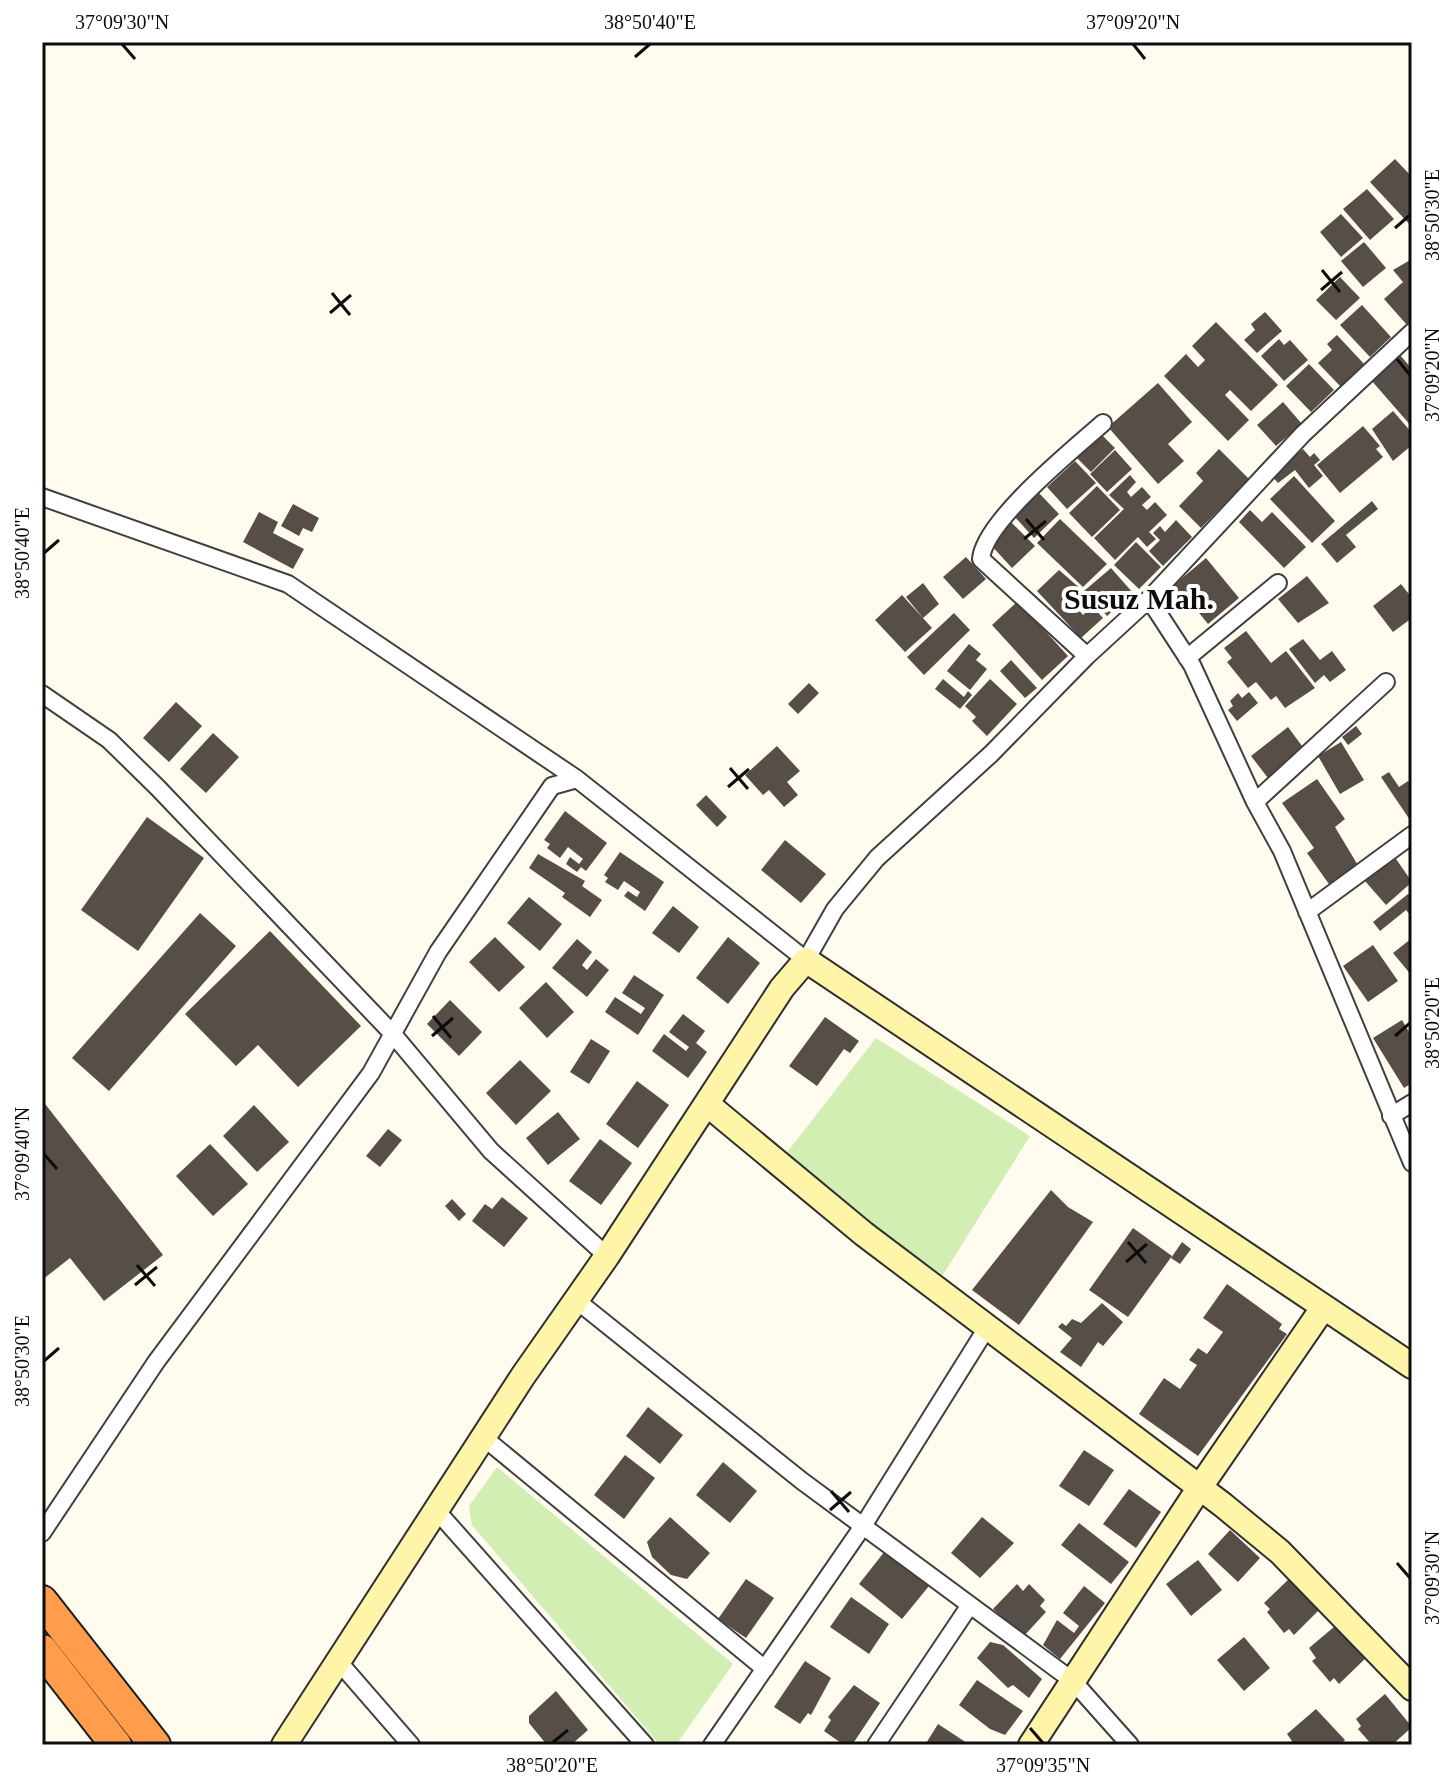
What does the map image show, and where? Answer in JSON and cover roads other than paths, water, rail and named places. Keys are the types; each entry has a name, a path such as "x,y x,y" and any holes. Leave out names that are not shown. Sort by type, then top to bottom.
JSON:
{"highway":[{"path":"42,1601 155,1745"},
{"path":"42,1650 116,1745"}],"street":[{"path":"284,1745 483,1437 607,1256 782,988 806,960 835,909 877,858 991,754 1087,656 1149,599 1303,434 1412,332"},
{"path":"1087,656 981,559 984,542 1035,484 1103,423"},
{"path":"42,497 288,584 577,779 806,960 1412,1366"},
{"path":"1187,658 1278,583"},
{"path":"1149,599 1187,658 1215,710 1255,802 1282,851 1412,1163"},
{"path":"1255,802 1386,682"},
{"path":"42,694 109,740 392,1033 491,1151 607,1256"},
{"path":"42,1533 156,1362 371,1073 438,952 552,786 577,779"},
{"path":"1307,912 1412,835"},
{"path":"1391,1116 1412,1103"},
{"path":"707,1104 864,1234 1200,1487 1280,1552 1412,1688"},
{"path":"576,1300 863,1526 1073,1681 1130,1745"},
{"path":"1031,1745 1200,1487 1323,1308"},
{"path":"712,1745 863,1526 988,1326"},
{"path":"483,1437 765,1669"},
{"path":"436,1510 645,1745"},
{"path":"876,1745 970,1605"},
{"path":"338,1661 411,1745"}],"district":[{"name":"Susuz Mah.","path":"1139,598"}]}
